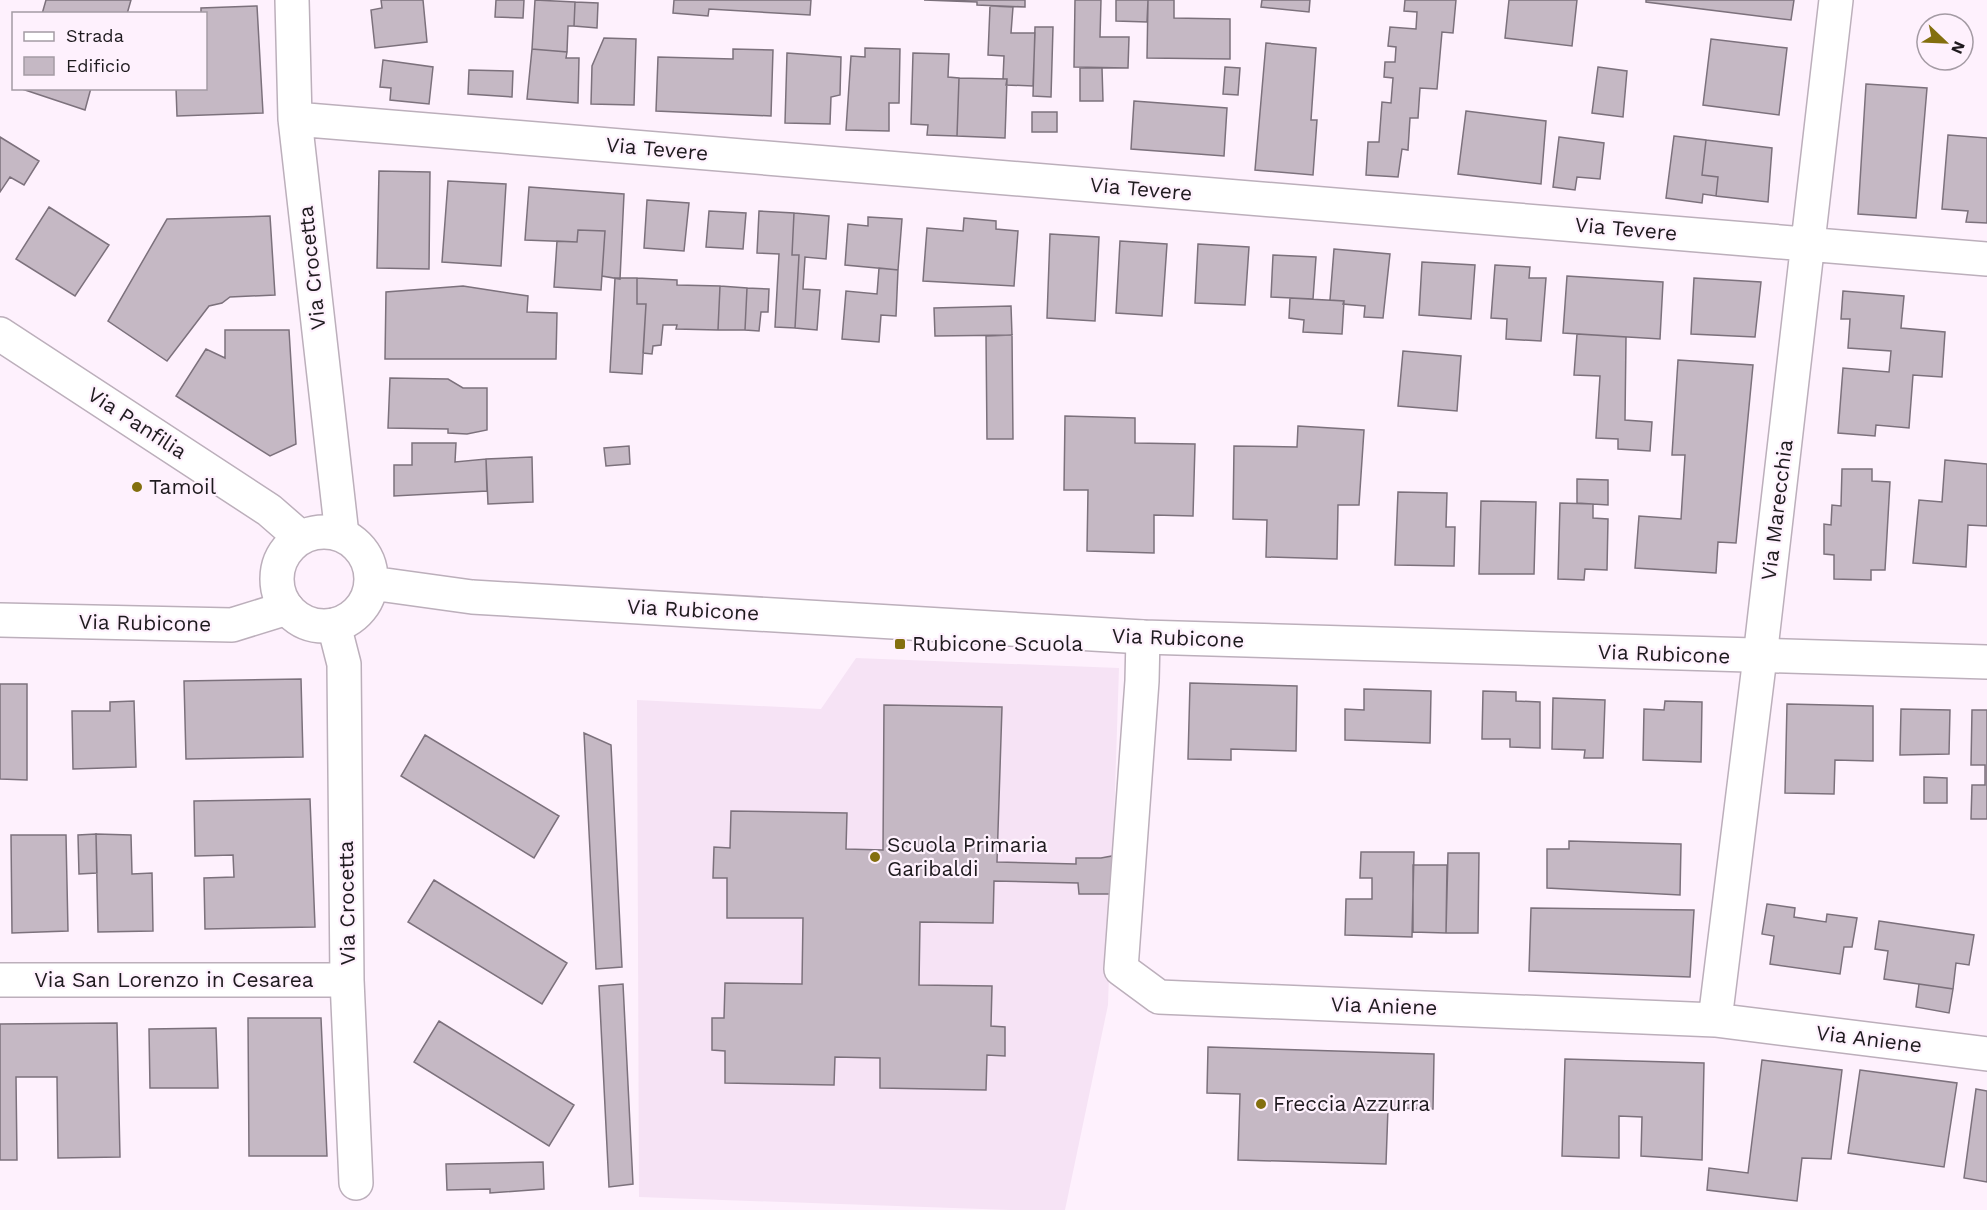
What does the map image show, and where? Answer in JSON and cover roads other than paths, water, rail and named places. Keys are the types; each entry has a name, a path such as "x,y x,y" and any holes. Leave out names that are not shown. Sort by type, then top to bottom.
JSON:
{"street":[{"name":"Via Crocetta","path":"292,0 295,119 342,535"},
{"name":"Via Marecchia","path":"1715,1020 1809,244 1836,0"},
{"name":"Via Tevere","path":"295,119 1987,259"},
{"name":"Via Panfilia","path":"0,334 269,510 300,537"},
{"path":"328,531 342,535 355,543 365,554 371,568 368,598 348,620 334,625 321,626 308,623 296,617 287,608 279,594 277,578 279,562 288,548 300,537 314,532 328,531"},
{"name":"Via Rubicone","path":"371,583 472,597 1143,637 1987,662"},
{"name":"Via Rubicone","path":"0,620 232,625 287,608"},
{"name":"Via Crocetta","path":"334,625 344,664 347,980 356,1183"},
{"name":"Via Aniene","path":"1143,637 1142,681 1121,969 1159,997 1715,1020 1987,1053"},
{"name":"Via San Lorenzo in Cesarea","path":"0,980 347,980"}],"place":[{"name":"Tamoil","path":"137,487"},
{"name":"Rubicone Scuola","path":"900,644"},
{"name":"Scuola Primaria Garibaldi","path":"875,857"},
{"name":"Freccia Azzurra","path":"1261,1104"}]}
